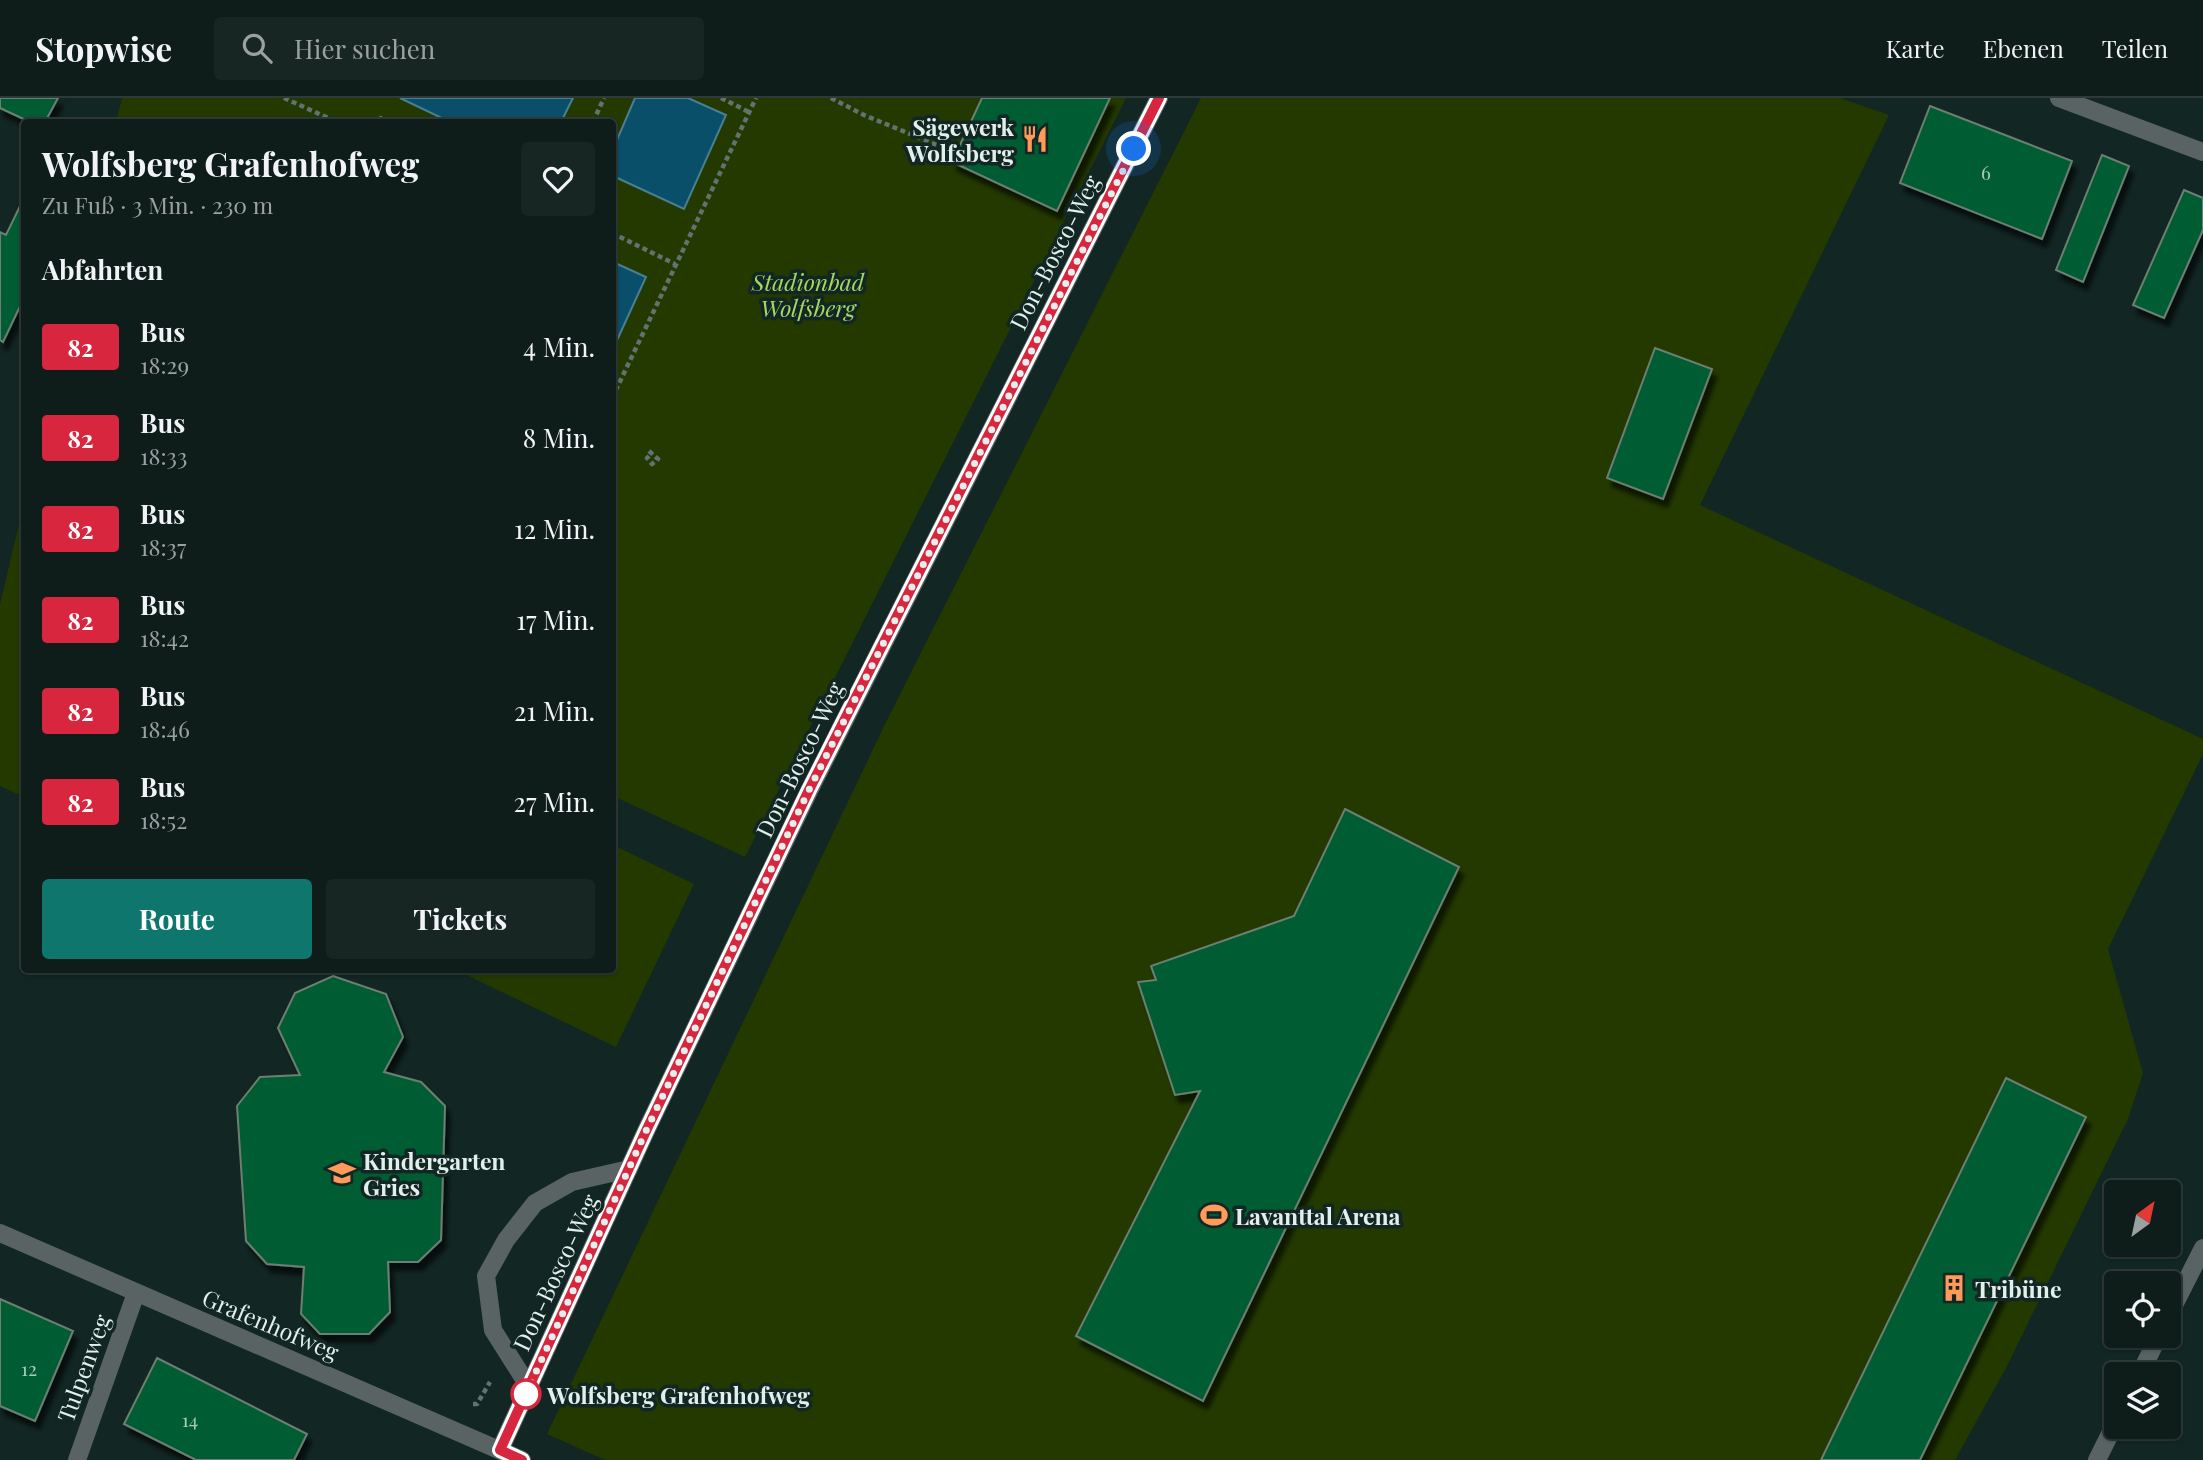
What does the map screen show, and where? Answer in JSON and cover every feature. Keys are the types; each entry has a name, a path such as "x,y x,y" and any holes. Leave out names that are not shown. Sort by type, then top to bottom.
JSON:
{"street":[{"name":"Don-Bosco-Weg","path":"500,1450 629,1169 809,790 1159,98"},
{"path":"2059,98 2203,152"},
{"path":"529,1387 493,1330 486,1276 506,1240 536,1203 572,1182 629,1169"},
{"name":"Grafenhofweg","path":"0,1233 522,1460"},
{"path":"2181,1291 2203,1248"},
{"name":"Tulpenweg","path":"77,1460 136,1293"},
{"path":"2097,1460 2108,1439"}],"path":[{"path":"284,98 330,119"},
{"path":"594,119 604,98"},
{"path":"721,98 749,112"},
{"path":"616,389 756,98"},
{"path":"831,98 864,115 956,153"},
{"path":"616,235 675,264"},
{"path":"437,1422 445,1399 477,1404 492,1377"}],"green space":[{"name":"Stadionbad Wolfsberg","path":"122,98 1126,98 745,857 616,797 616,119 117,119"},
{"name":"Lavanttal Arena","path":"1201,98 1840,98 1889,115 1700,505 2203,739 2203,754 2108,949 2143,1073 2128,1119 2006,1368 1955,1460 605,1460 547,1434 885,724"},
{"path":"21,516 21,796 0,786 0,604"},
{"path":"616,846 694,884 616,1047 462,973 616,973"}],"water":[{"path":"400,98 573,98 562,119 444,119"},
{"path":"635,98 688,98 726,115 684,209 616,177 616,142"},
{"path":"616,263 646,277 616,342"}],"building":[{"path":"0,98 58,98 47,119 24,119 0,108"},
{"path":"982,98 1110,98 1057,211 952,162"},
{"path":"1930,106 2072,161 2042,239 1900,183"},
{"path":"2102,155 2129,166 2083,282 2056,270"},
{"path":"2184,190 2203,198 2203,230 2164,318 2133,305"},
{"path":"21,204 21,304 3,342 0,340 0,232 6,235"},
{"path":"1655,348 1712,369 1663,499 1607,478"},
{"name":"Lavanttal Arena","path":"1345,809 1459,867 1203,1401 1076,1336 1200,1091 1175,1095 1138,982 1156,980 1151,966 1294,916"},
{"name":"Kindergarten Gries","path":"333,976 386,994 403,1037 384,1072 421,1082 445,1106 441,1240 418,1262 388,1262 390,1312 369,1334 320,1334 301,1314 304,1267 267,1264 246,1241 237,1106 260,1077 300,1075 278,1028 295,993"},
{"name":"Tribüne","path":"2006,1078 2086,1117 1920,1460 1821,1460"},
{"path":"0,1299 73,1331 35,1421 0,1406"},
{"path":"157,1358 307,1434 294,1460 196,1460 124,1424"}],"bus line":[{"name":"82","path":"522,1460 500,1450 646,1131 809,790 1159,98"}],"place":[{"name":"Sägewerk Wolfsberg","path":"1035,139"},
{"name":"Kindergarten Gries","path":"342,1173"},
{"name":"Lavanttal Arena","path":"1214,1215"},
{"name":"Tribüne","path":"1954,1288"},
{"name":"Wolfsberg Grafenhofweg","path":"526,1394"}],"route":[{"path":"526,1394 646,1131 809,790 1134,149"}]}
